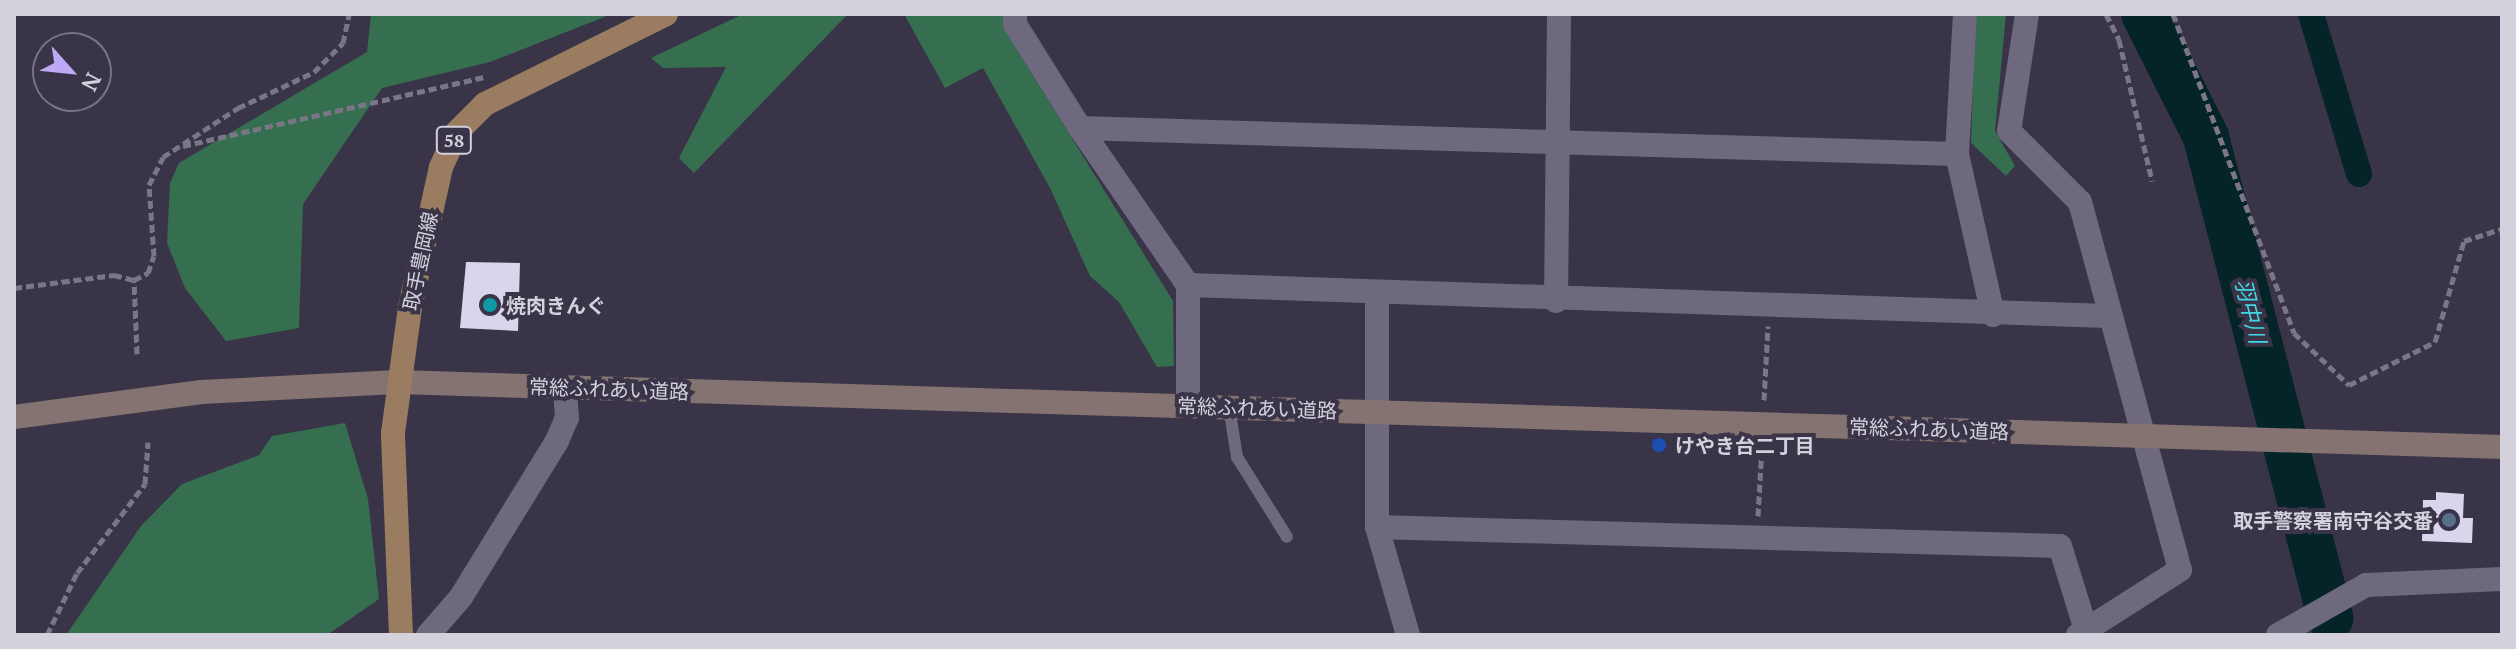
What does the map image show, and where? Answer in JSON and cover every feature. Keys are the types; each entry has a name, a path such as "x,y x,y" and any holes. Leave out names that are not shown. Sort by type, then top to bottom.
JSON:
{"main road":[{"name":"取手豊岡線","path":"401,635 390,461 398,382 441,167 457,132 511,88 666,14"}],"street":[{"path":"1015,14 1015,24 1080,128 1188,285 1188,406"},
{"path":"1556,301 1559,14"},
{"path":"1965,14 1957,154 1993,315"},
{"path":"1377,527 2060,546 2082,633 2180,570 2145,435 2108,316 2080,202 2009,131 2027,14"},
{"path":"1080,128 1957,154"},
{"path":"1188,285 1556,301 2108,316"},
{"path":"1377,292 1377,527 1408,635"},
{"name":"常総ふれあい道路","path":"14,417 201,392 398,382 2502,447"},
{"path":"428,635 461,597 557,441 567,418 565,388"},
{"path":"2278,635 2366,585 2502,579"}],"lane":[{"path":"1229,407 1237,457 1287,537"}],"path":[{"path":"14,288 114,275 134,280 148,273 154,256 149,185 163,157 238,108 314,72 343,43 349,14"},
{"path":"2106,14 2119,40 2152,181"},
{"path":"2173,14 2294,333 2349,385 2435,342 2464,241 2502,229"},
{"path":"178,147 479,75 511,88"},
{"path":"134,280 137,354"},
{"path":"47,635 77,573 145,484 148,442"}],"green space":[{"path":"371,14 612,14 490,62 382,88 303,204 299,328 226,341 185,288 167,243 170,183 179,163 367,52"},
{"path":"743,14 848,14 694,173 679,158 726,67 663,68 651,58"},
{"path":"904,14 1003,14 1019,53 1173,301 1174,366 1157,367 1119,302 1090,276 1050,188 983,68 945,88"},
{"path":"1975,14 2006,14 1995,131 2015,166 2006,176 1971,143"},
{"path":"345,423 368,499 379,599 327,635 66,635 141,526 182,484 259,455 272,436"}],"building":[{"name":"焼肉きんぐ","path":"466,262 520,263 518,331 460,328"},
{"path":"2436,492 2464,494 2463,518 2473,518 2472,543 2422,541 2423,500 2436,500"}],"waterway":[{"name":"羽中川","path":"2144,14 2206,137 2330,618"},
{"path":"2311,14 2359,174"}],"place":[{"name":"焼肉きんぐ","path":"490,305"},
{"name":"けやき台二丁目","path":"1659,445"},
{"name":"取手警察署南守谷交番","path":"2449,520"}]}
